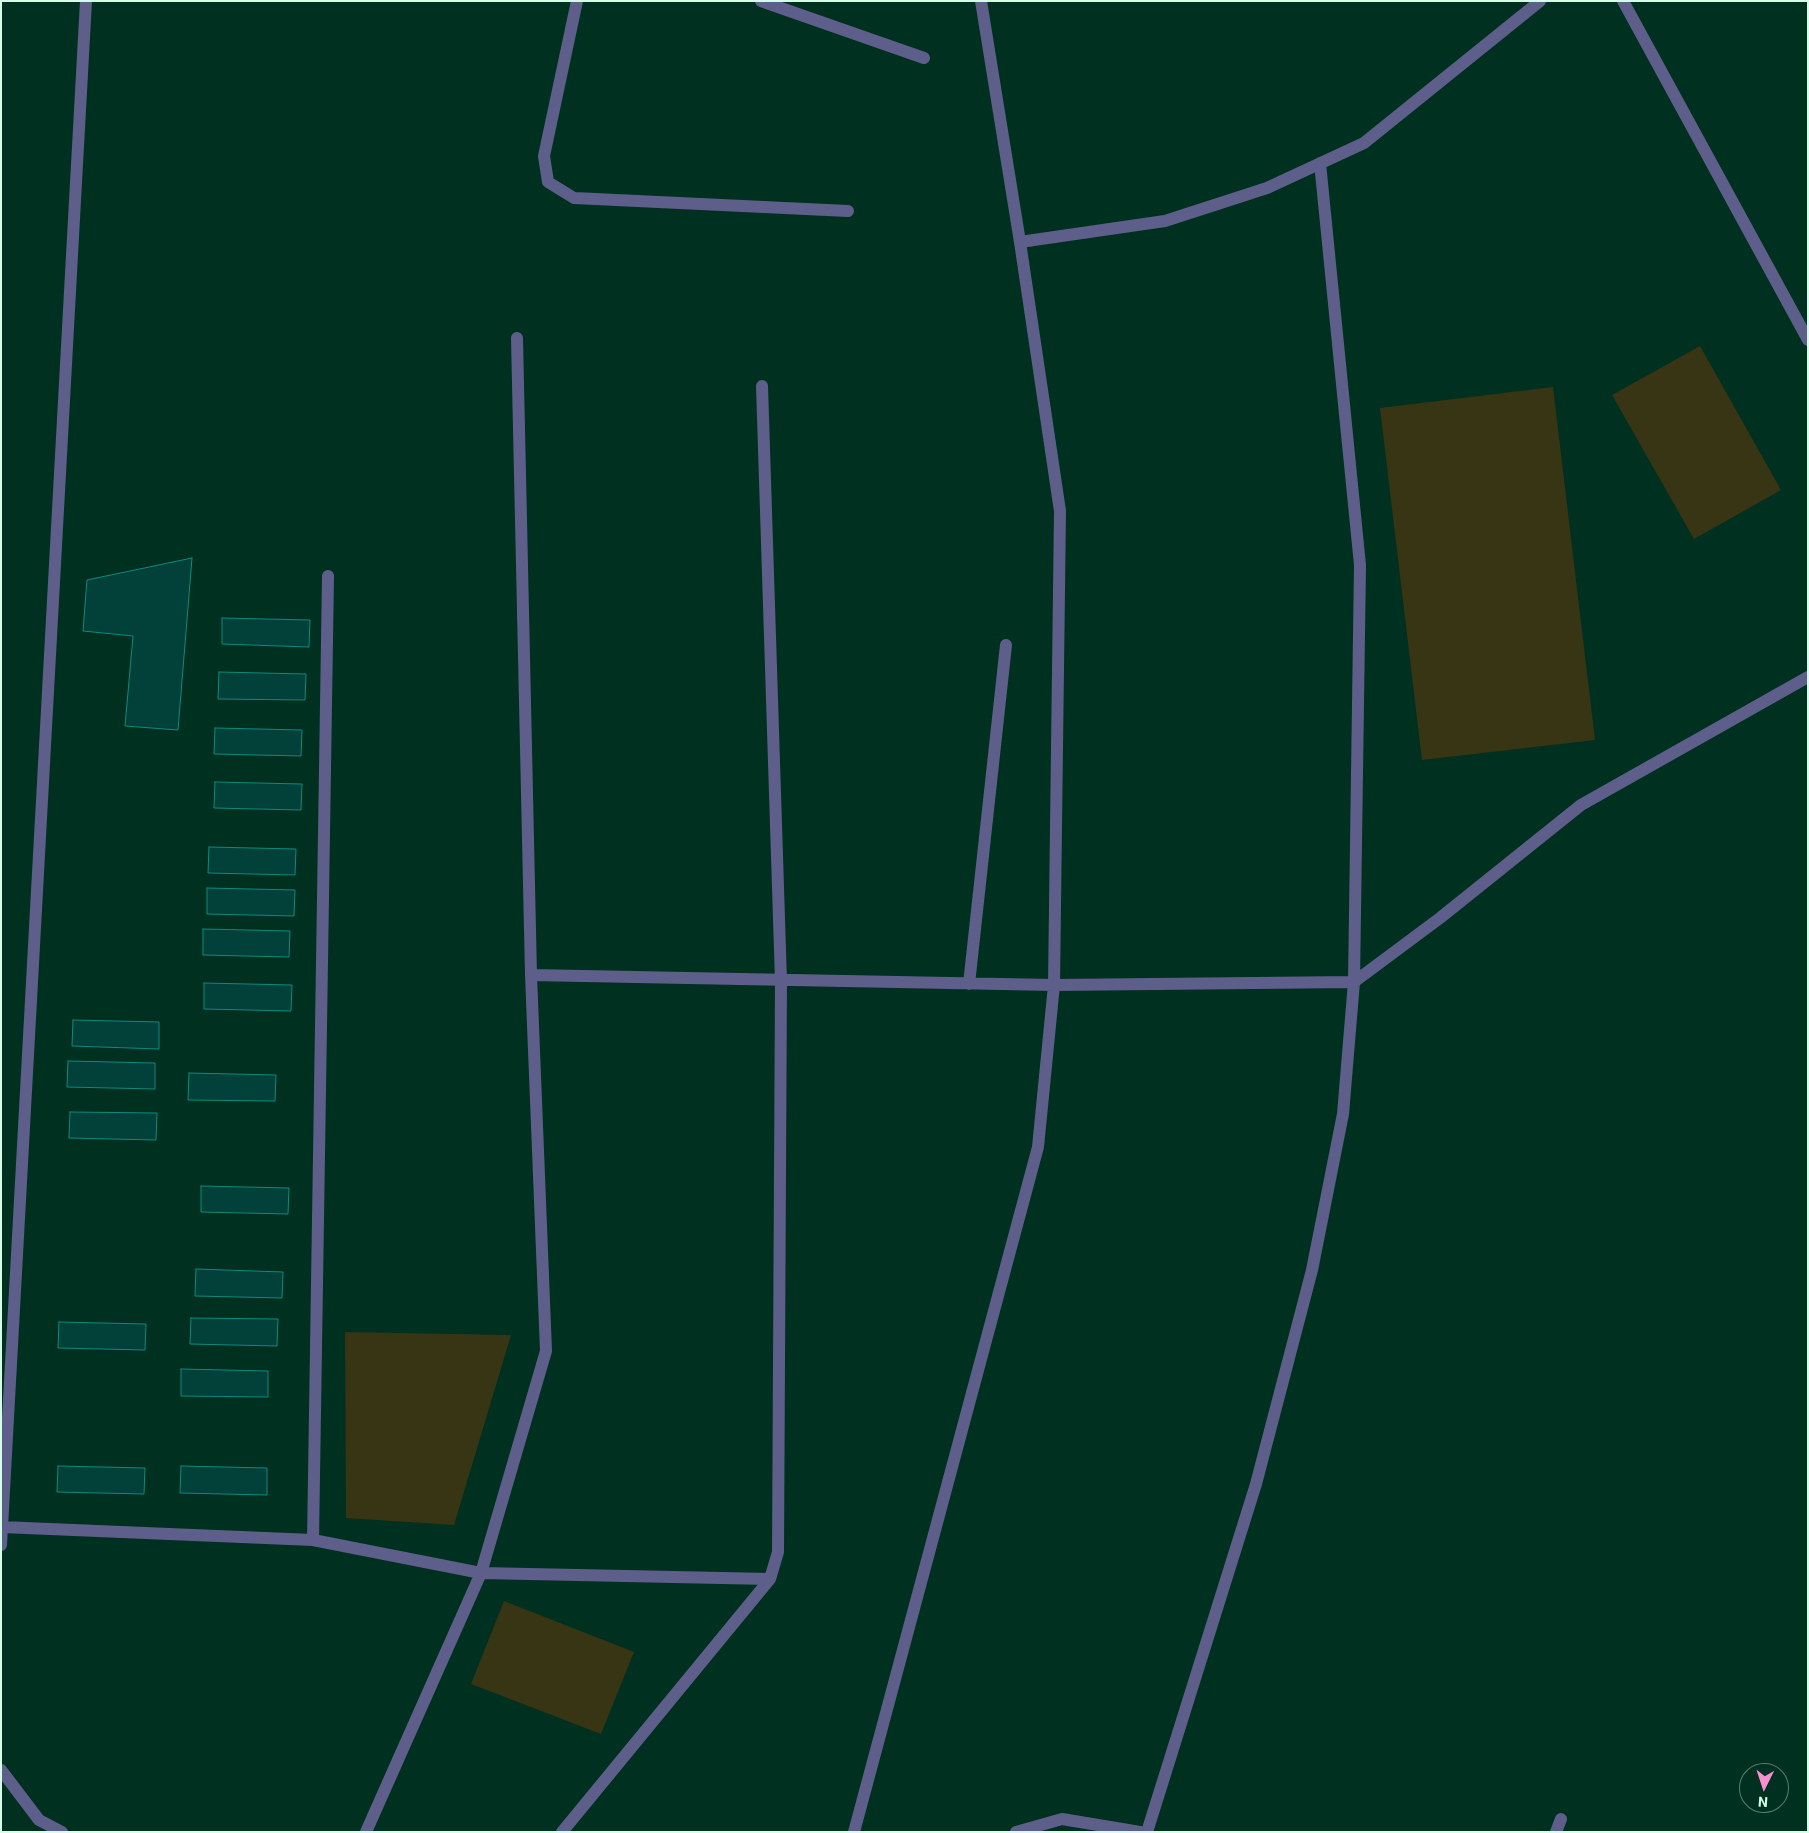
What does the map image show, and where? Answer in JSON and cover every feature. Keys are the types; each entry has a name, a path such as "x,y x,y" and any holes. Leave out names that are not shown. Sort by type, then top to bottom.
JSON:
{"street":[{"path":"1,1545 86,1"},
{"path":"577,1 544,156 548,182 574,198 848,211"},
{"path":"761,1 924,58"},
{"path":"854,1832 1038,1147 1054,985 1060,512 1020,242 981,1"},
{"path":"1020,242 1165,221 1267,188 1364,143 1540,1"},
{"path":"1623,1 1808,340"},
{"path":"1147,1832 1256,1484 1312,1270 1343,1114 1354,982 1360,565 1320,163"},
{"path":"366,1832 481,1573 546,1351 532,975 517,338"},
{"path":"562,1832 770,1579 778,1552 781,981 762,386"},
{"path":"314,1540 328,576"},
{"path":"969,984 1006,645"},
{"path":"532,975 1054,985 1354,982 1440,918 1581,805 1808,677"},
{"path":"2,1527 314,1540 481,1573 770,1579"},
{"path":"1,1770 39,1820 62,1832"},
{"path":"1016,1832 1062,1819 1140,1832"},
{"path":"1556,1832 1561,1819"}],"shaded area":[{"path":"1700,346 1781,490 1694,539 1612,395"},
{"path":"1553,387 1595,740 1422,760 1380,408"},
{"path":"345,1332 511,1335 454,1525 346,1518"},
{"path":"504,1601 634,1652 601,1734 471,1684"}],"building":[{"path":"192,558 178,730 125,726 133,636 83,631 87,580"},
{"path":"222,618 310,620 309,647 222,644"},
{"path":"219,672 306,674 305,700 218,699"},
{"path":"215,728 302,730 301,756 214,754"},
{"path":"215,782 302,784 301,810 214,808"},
{"path":"209,847 296,849 295,875 208,873"},
{"path":"207,888 295,890 294,916 207,914"},
{"path":"203,929 290,931 289,957 203,955"},
{"path":"204,983 292,985 291,1011 204,1009"},
{"path":"73,1020 159,1022 159,1049 72,1046"},
{"path":"68,1061 155,1063 155,1089 67,1087"},
{"path":"189,1073 276,1075 275,1101 188,1100"},
{"path":"70,1112 157,1113 156,1140 69,1138"},
{"path":"201,1186 289,1188 288,1214 201,1212"},
{"path":"196,1269 283,1272 282,1298 195,1296"},
{"path":"191,1318 278,1319 277,1346 190,1344"},
{"path":"59,1322 146,1324 145,1350 58,1348"},
{"path":"181,1369 268,1371 268,1397 181,1396"},
{"path":"58,1466 145,1468 144,1494 57,1492"},
{"path":"181,1466 267,1468 267,1495 180,1493"}]}
